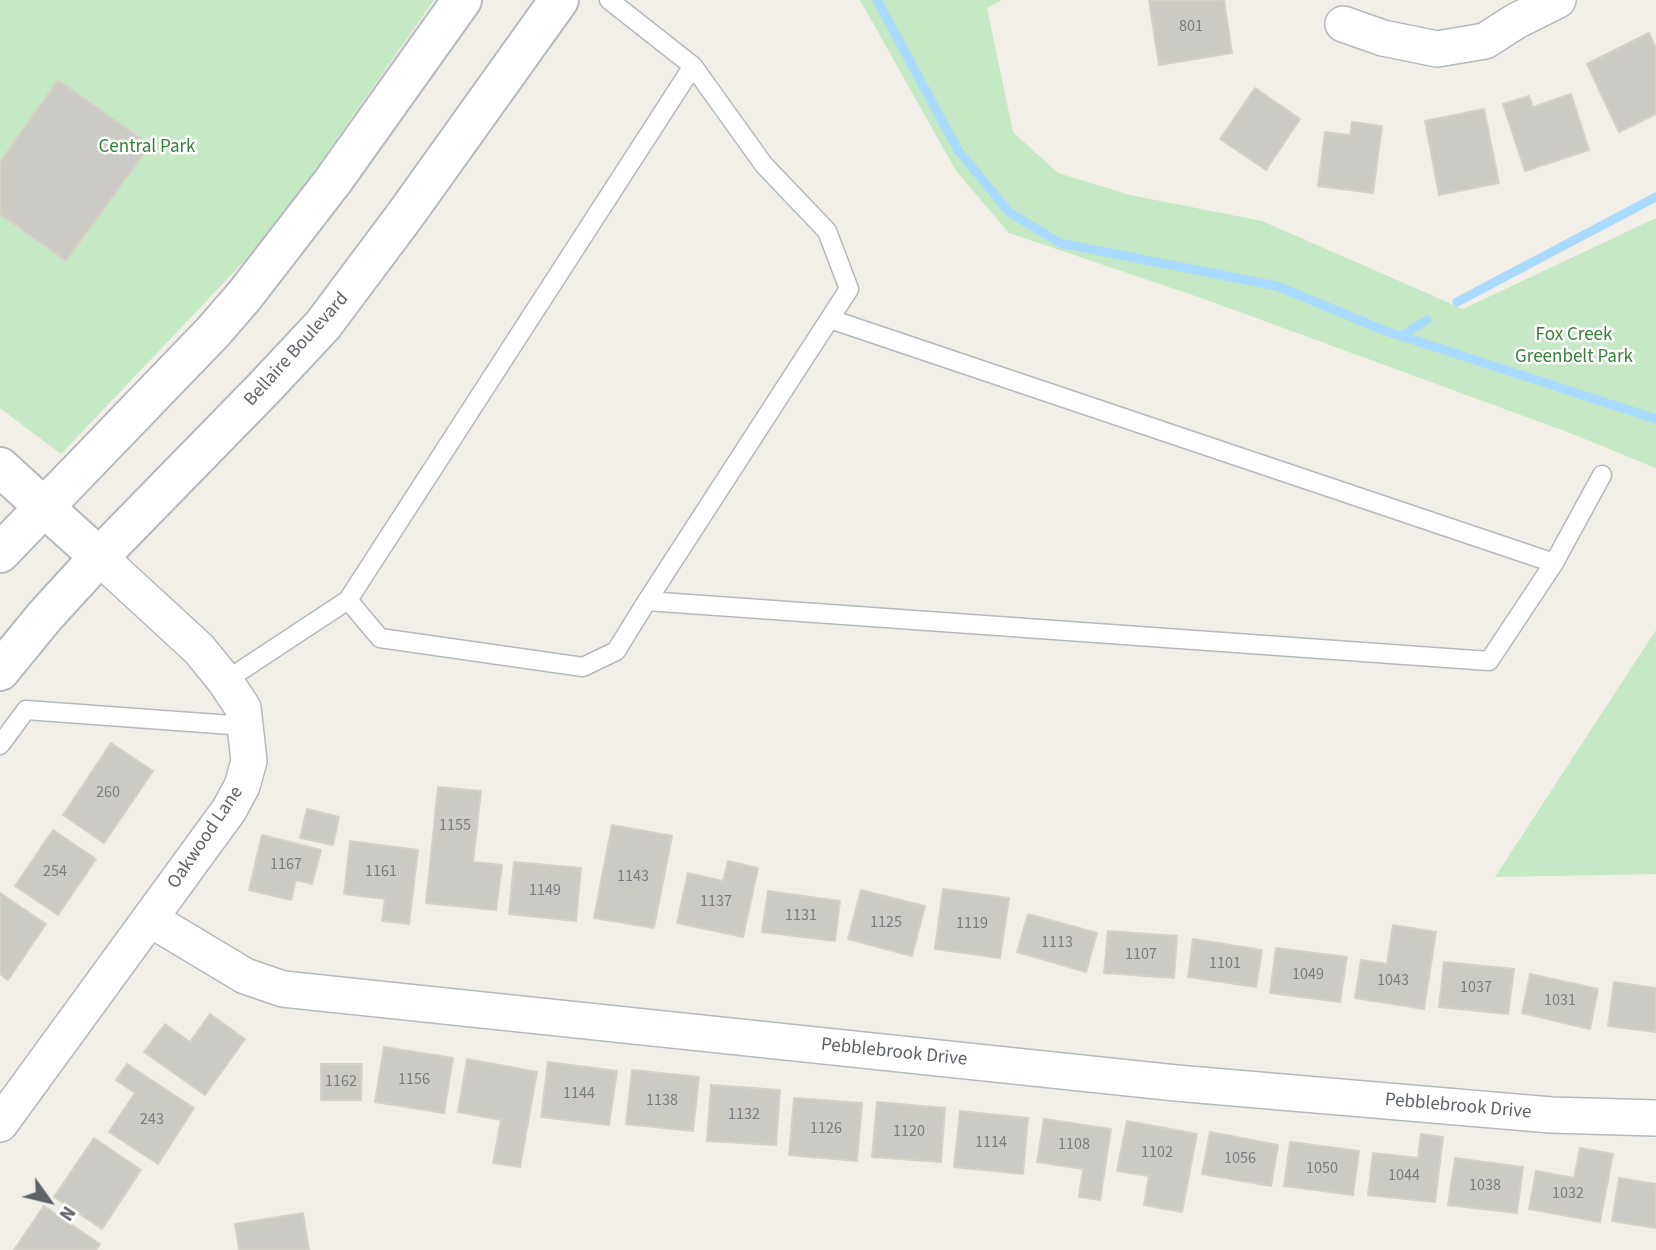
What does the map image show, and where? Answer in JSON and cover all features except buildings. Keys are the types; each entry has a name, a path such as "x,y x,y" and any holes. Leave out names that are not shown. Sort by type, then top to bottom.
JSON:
{"main road":[{"path":"0,553 213,332 245,295 333,181 461,0"},
{"name":"Bellaire Boulevard","path":"0,671 99,557 323,324 372,261 559,0"},
{"path":"0,467 99,557"}],"street":[{"path":"1343,24 1383,38 1437,49 1485,41 1516,21 1558,0"},
{"name":"Oakwood Lane","path":"0,1124 229,810 242,786 249,761 243,708 225,681 199,649 99,557"},
{"name":"Pebblebrook Drive","path":"150,919 246,976 283,989 1176,1083 1551,1115 1656,1118"}],"lane":[{"path":"348,600 380,638 583,667 617,651 849,289 827,231 764,164 693,66 609,0"},
{"path":"225,681 348,600 693,66"},
{"path":"830,319 1554,563"},
{"path":"647,601 1489,661 1554,563 1602,475"},
{"path":"0,745 26,710 245,726"}],"green space":[{"name":"Central Park","path":"0,0 434,0 270,234 61,454 0,408"},
{"name":"Fox Creek Greenbelt Park","path":"860,0 1002,0 987,8 1013,132 1058,173 1130,195 1262,221 1463,309 1656,218 1656,468 1570,433 1207,300 1009,233 956,171"},
{"path":"1656,630 1656,874 1495,877"}],"waterway":[{"path":"877,0 958,150 1009,212 1060,243 1277,286 1383,330 1656,419"},
{"path":"1457,302 1656,197"},
{"path":"1401,336 1427,320"}]}
